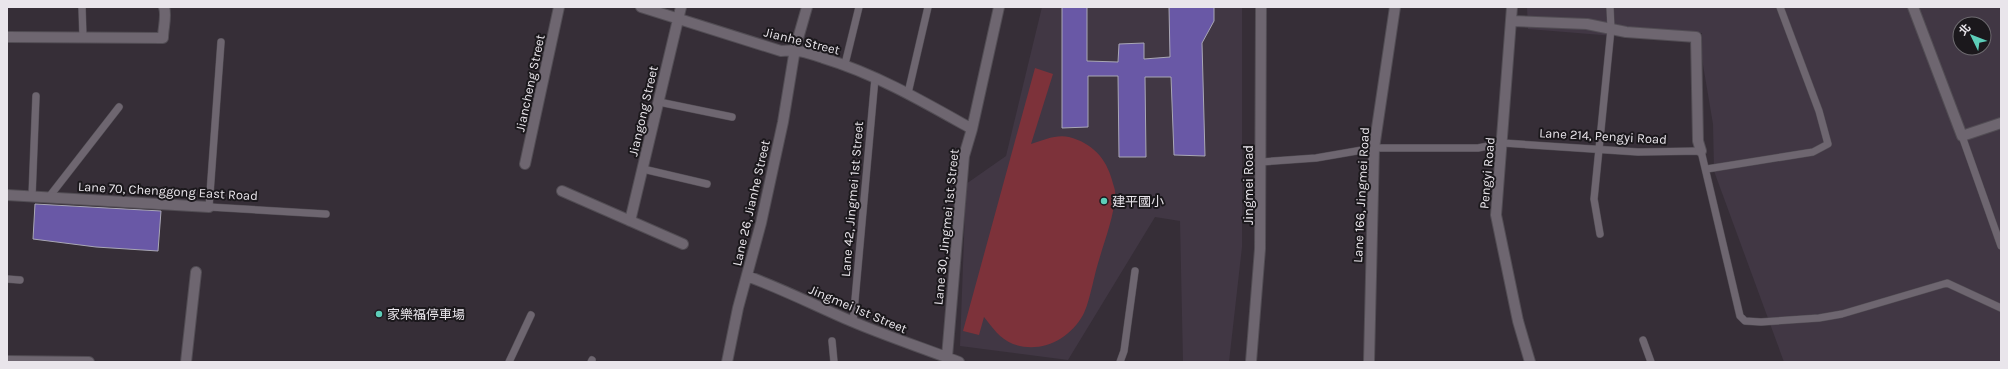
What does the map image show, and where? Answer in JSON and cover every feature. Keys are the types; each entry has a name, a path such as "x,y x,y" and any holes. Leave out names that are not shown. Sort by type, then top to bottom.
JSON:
{"street":[{"path":"7,37 163,38 163,25 165,18 164,7"},
{"name":"Jiancheng Street","path":"526,164 560,7"},
{"name":"Jianhe Street","path":"641,7 678,20 781,50 795,49 845,64 908,93 972,129"},
{"name":"Jiangong Street","path":"630,221 681,7"},
{"name":"Lane 26, Jianhe Street","path":"727,362 738,308 761,223 783,122 795,49 806,7"},
{"name":"Lane 30, Jingmei 1st Street","path":"947,357 964,156 972,129 999,7"},
{"name":"Jingmei Road","path":"1251,362 1260,249 1261,7"},
{"name":"Lane 166, Jingmei Road","path":"1369,362 1374,148 1395,7"},
{"name":"Pengyi Road","path":"1512,7 1503,143 1496,215 1518,320 1530,362"},
{"path":"1913,7 1962,136 2001,123"},
{"path":"1512,21 1587,24 1610,29 1696,37 1698,140 1701,151"},
{"path":"562,191 683,244"},
{"name":"Lane 70, Chenggong East Road","path":"7,195 209,207"},
{"path":"186,362 196,272"},
{"name":"Jingmei 1st Street","path":"747,276 778,287 805,302 853,322 959,362"},
{"path":"7,361 89,362"}],"lane":[{"path":"82,7 83,38"},
{"path":"845,64 859,7"},
{"path":"908,93 928,7"},
{"path":"1600,234 1594,200 1610,29 1610,7"},
{"path":"1707,169 1813,152 1828,144 1819,111 1780,7"},
{"path":"209,207 221,42"},
{"name":"Lane 42, Jingmei 1st Street","path":"853,322 875,78"},
{"path":"32,196 36,96"},
{"path":"659,102 732,117"},
{"path":"49,197 57,184 119,107"},
{"path":"1962,136 2001,246"},
{"name":"Lane 214, Pengyi Road","path":"1261,162 1316,158 1374,148 1478,148 1503,143 1600,148 1638,152 1701,151"},
{"path":"1701,151 1707,169 1740,316 1745,321 1760,322 1819,318 1842,314 1947,284 2001,308"},
{"path":"643,169 707,184"},
{"name":"Lane 70, Chenggong East Road","path":"209,207 326,214"},
{"path":"1120,362 1124,352 1135,271"},
{"path":"7,279 20,280"},
{"path":"510,362 530,315"},
{"path":"1644,340 1651,362"},
{"path":"832,341 834,362"}],"shaded area":[{"name":"建平國小","path":"1042,7 1242,7 1242,247 1229,362 1183,362 1180,221 1155,217 1068,360 960,346 966,184 1006,156"},
{"path":"1527,7 2001,7 2001,362 1784,362 1714,171 1713,124 1701,53 1702,33 1699,33 1700,43 1528,29"},
{"path":"1035,68 1053,74 1031,144 1060,136 1069,137 1085,143 1102,158 1112,180 1115,193 1111,220 1097,266 1088,303 1083,315 1070,331 1053,343 1043,346 1023,347 1008,342 1004,339 984,317 979,335 963,331"}],"building":[{"path":"1062,7 1087,7 1087,61 1118,62 1119,44 1144,43 1144,59 1170,57 1169,7 1214,7 1214,21 1202,43 1205,156 1174,155 1171,77 1145,77 1146,157 1119,157 1118,76 1088,76 1088,127 1062,128"},
{"path":"35,204 161,211 158,251 96,247 33,239"}],"place":[{"name":"建平國小","path":"1104,201"},
{"name":"家樂福停車場","path":"379,314"}]}
